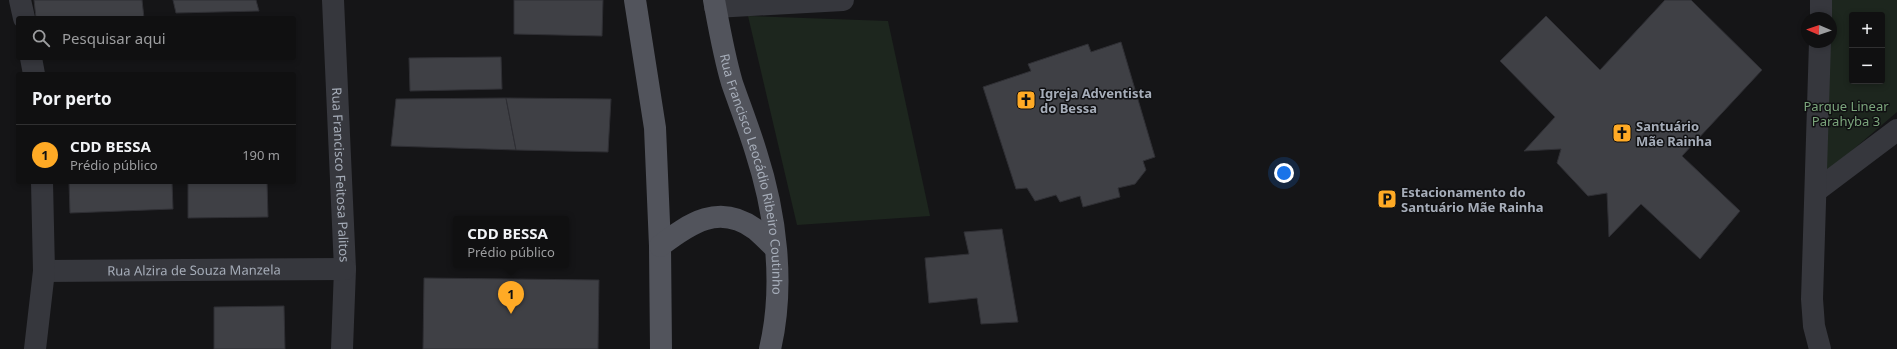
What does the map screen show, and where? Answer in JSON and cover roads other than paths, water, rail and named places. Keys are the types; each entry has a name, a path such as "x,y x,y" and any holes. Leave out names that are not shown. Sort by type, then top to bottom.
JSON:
{"main road":[{"path":"635,0 655,128 660,246 661,349"},
{"name":"Rua Francisco Leocádio Ribeiro Coutinho","path":"714,3 732,82 757,153 766,189 775,248 778,286 775,326 770,349"},
{"path":"660,246 682,229 702,219 716,216 737,220 754,229 775,248"}],"street":[{"path":"20,0 24,16"},
{"name":"Rua Francisco Feitosa Palitos","path":"333,0 345,269 342,349"},
{"path":"714,3 843,0"},
{"path":"1821,0 1821,12"},
{"path":"1820,48 1812,299 1814,326 1820,349"},
{"path":"31,60 34,72"},
{"path":"1816,191 1896,131"},
{"path":"35,349 44,271 42,184"},
{"name":"Rua Alzira de Souza Manzela","path":"44,271 345,269"}],"place":[{"name":"Igreja Adventista do Bessa","path":"1026,100"},
{"name":"Santuário Mãe Rainha","path":"1622,133"},
{"name":"Estacionamento do Santuário Mãe Rainha","path":"1387,199"},
{"name":"CDD BESSA","path":"511,314"}],"park label":[{"name":"Parque Linear Parahyba 3","path":"1846,114"}]}
